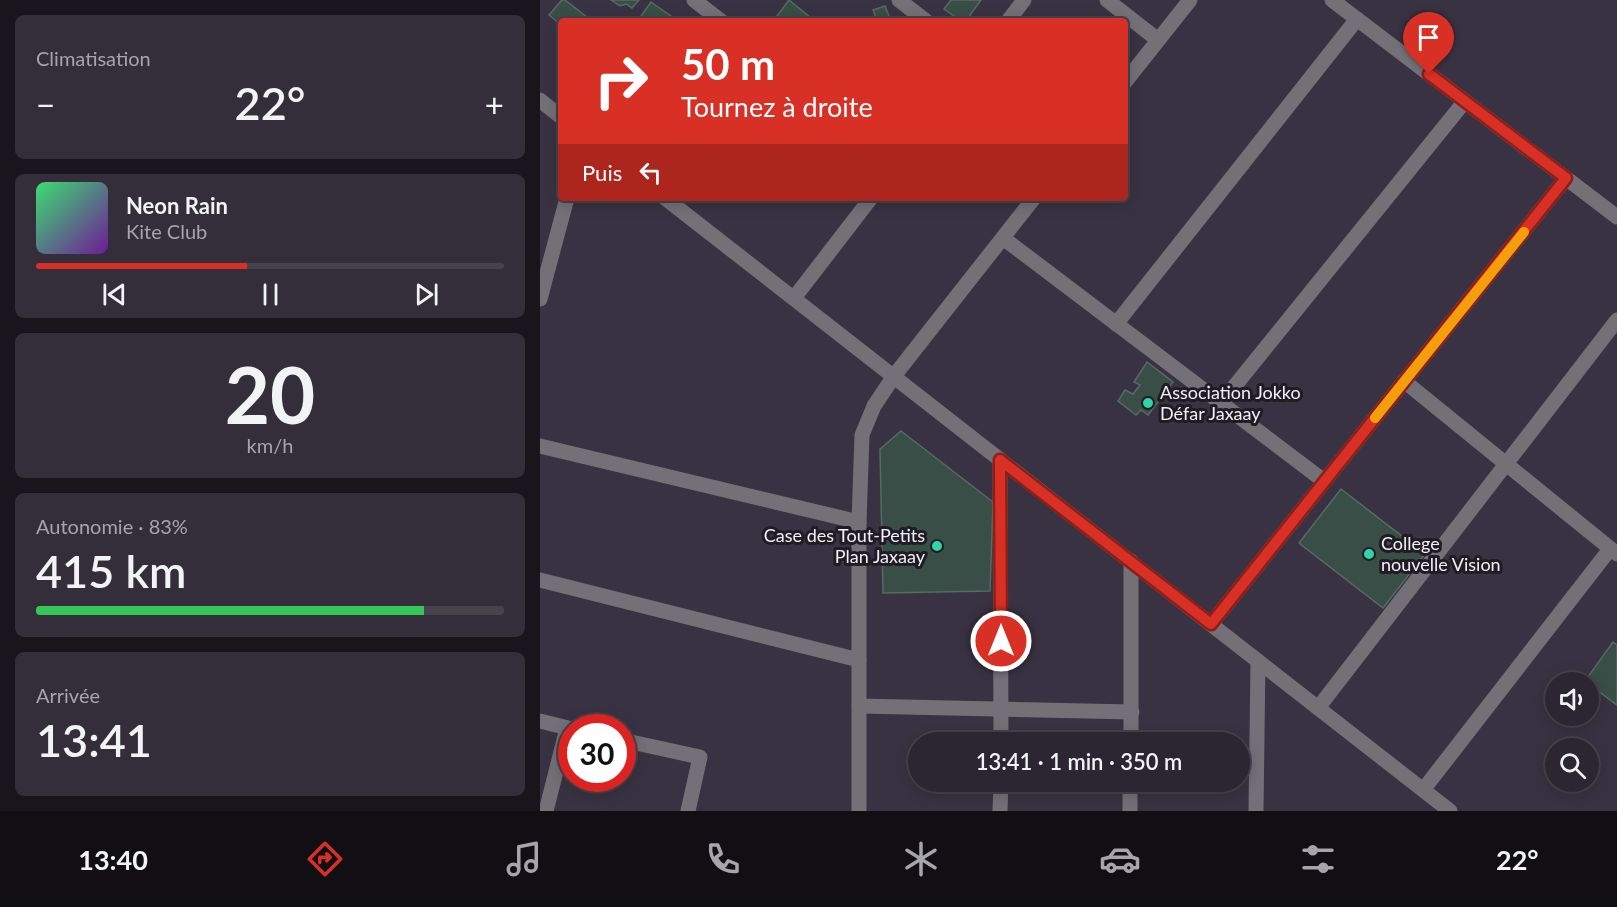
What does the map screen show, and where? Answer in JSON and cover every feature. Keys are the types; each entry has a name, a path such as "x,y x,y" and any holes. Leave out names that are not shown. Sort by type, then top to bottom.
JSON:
{"street":[{"path":"694,0 717,18"},
{"path":"899,0 922,18"},
{"path":"1010,18 1024,0"},
{"path":"1107,0 1158,40"},
{"path":"1128,78 1190,0"},
{"path":"1332,0 1617,217"},
{"path":"1116,324 1357,19"},
{"path":"540,100 558,115"},
{"path":"1221,403 1464,101"},
{"path":"1211,624 1566,178"},
{"path":"540,299 566,201"},
{"path":"669,201 1318,708 1428,799 1450,811"},
{"path":"794,298 869,201"},
{"path":"859,811 859,522 862,435 874,406 894,376 1032,201"},
{"path":"1003,238 1324,481"},
{"path":"1318,708 1617,320"},
{"path":"1404,381 1613,551 1428,799"},
{"path":"540,446 859,522"},
{"path":"1000,460 1001,732"},
{"path":"1131,561 1131,732"},
{"path":"540,580 859,660"},
{"path":"1256,811 1258,661"},
{"path":"859,706 1132,712"},
{"path":"540,721 558,725"},
{"path":"636,743 700,757 688,811"},
{"path":"546,811 558,768"},
{"path":"1000,811 1001,792"},
{"path":"1130,792 1130,811"}],"building":[{"path":"562,0 565,0 588,18 558,18 558,22 549,15"},
{"path":"611,0 639,0 632,8 626,4 620,6"},
{"path":"789,0 811,18 779,18 777,16"},
{"path":"951,0 981,0 970,15 972,18 954,18 944,9"},
{"path":"651,2 674,18 640,18"},
{"path":"885,6 890,18 876,18 873,10"},
{"path":"1147,362 1173,382 1148,415 1141,410 1136,415 1118,401 1125,390 1133,394 1140,385 1134,382"},
{"name":"Case des Tout-Petits Plan Jaxaay","path":"901,431 993,502 990,591 883,593 880,449"},
{"path":"1341,489 1425,554 1383,608 1299,543"},
{"path":"1613,642 1617,645 1617,705 1599,692 1599,672 1591,672"}],"slow traffic":[{"path":"1375,418 1524,232"}],"place":[{"name":"Association Jokko Défar Jaxaay","path":"1148,403"},
{"name":"Case des Tout-Petits Plan Jaxaay","path":"937,546"},
{"name":"College nouvelle Vision","path":"1369,554"}],"route":[{"path":"1001,641 1000,460 1211,624 1566,178 1429,74"}]}
